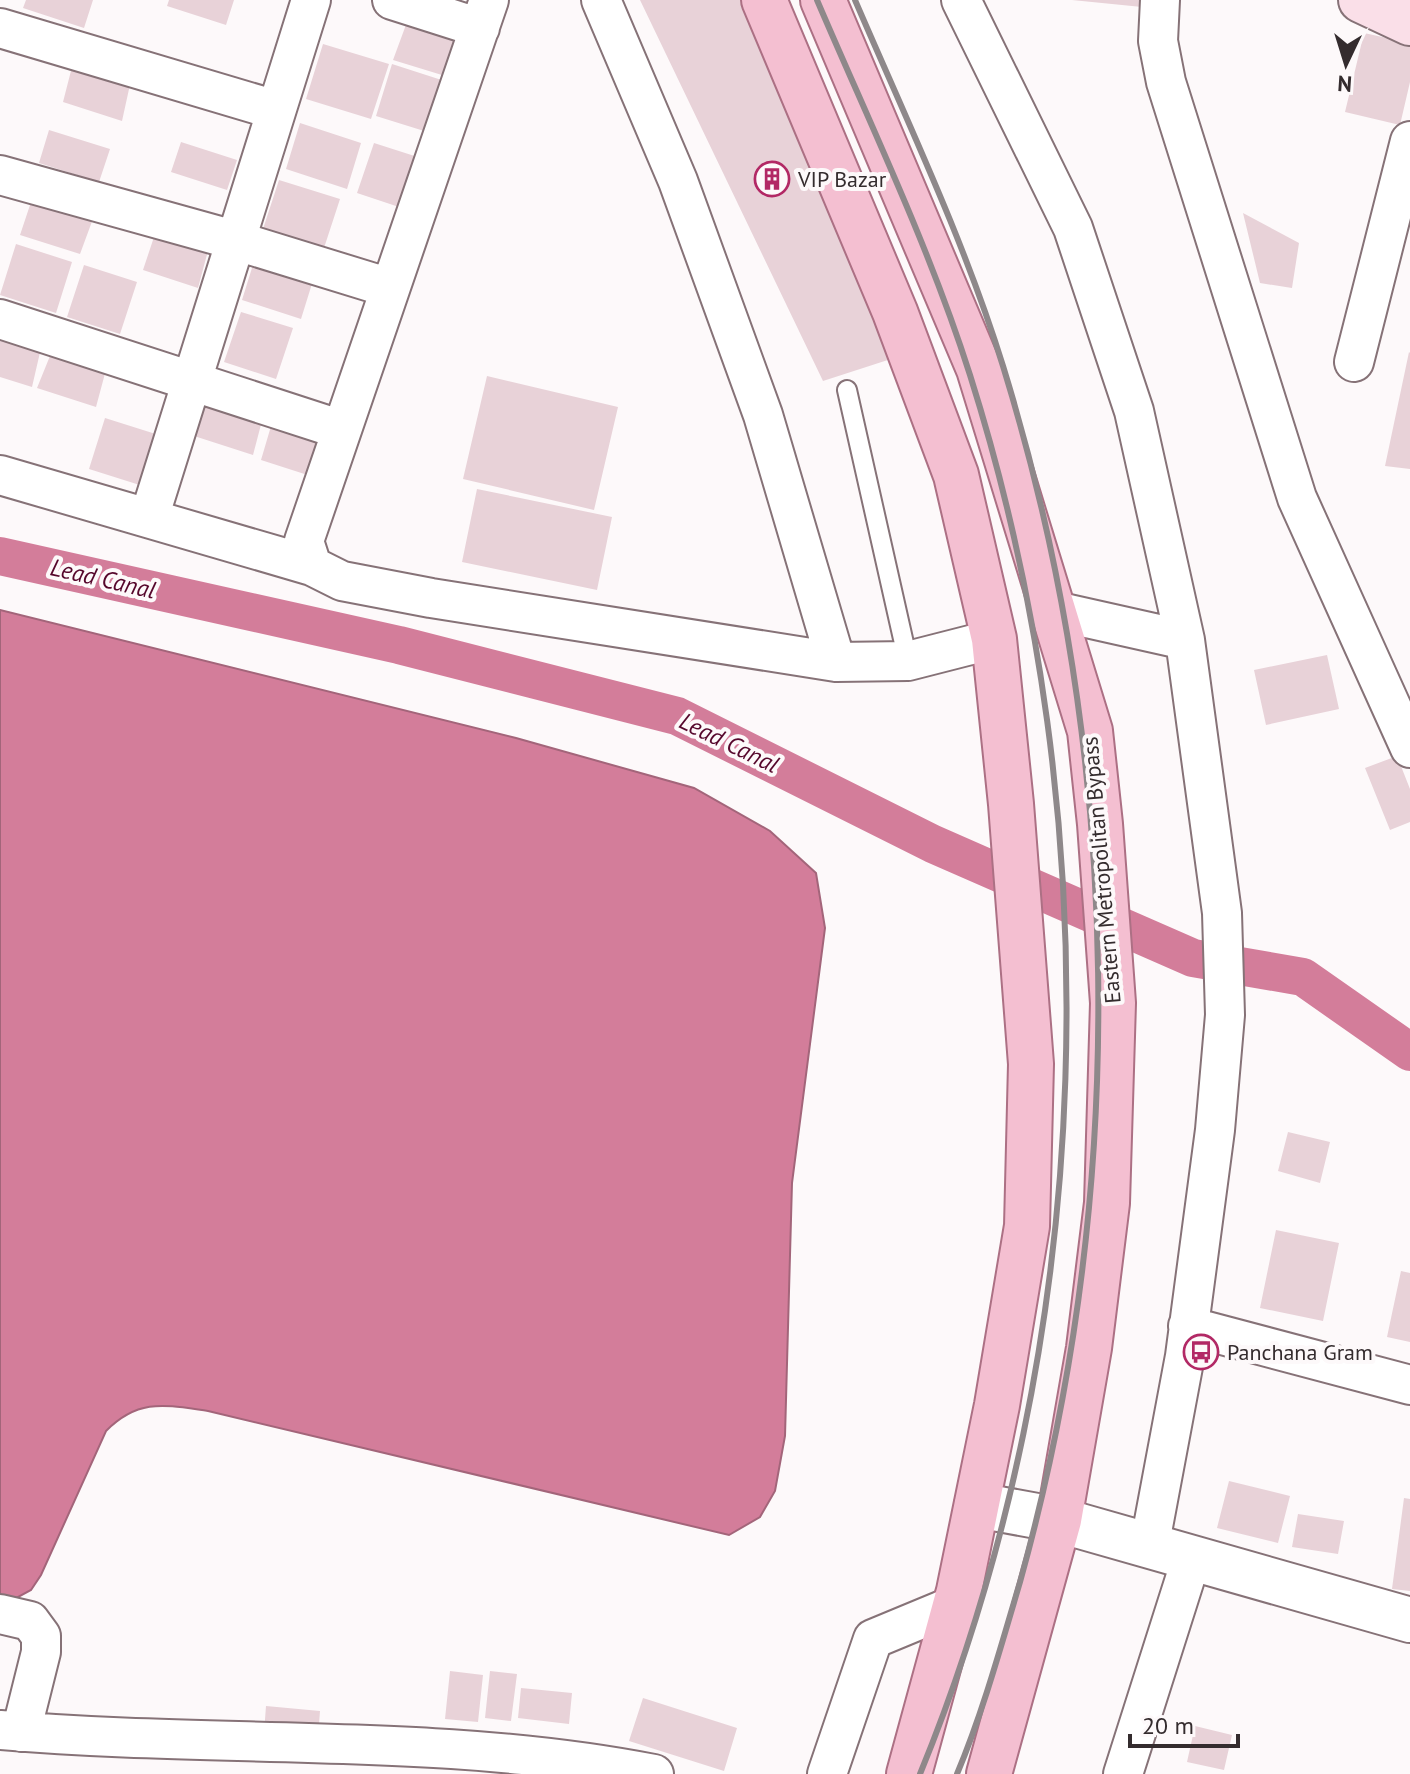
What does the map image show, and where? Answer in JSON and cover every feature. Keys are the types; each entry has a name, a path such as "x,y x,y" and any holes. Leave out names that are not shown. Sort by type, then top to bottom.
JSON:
{"main road":[{"path":"764,0 895,312 956,475 994,639 1011,804 1031,1064 1027,1226 977,1505 955,1605 909,1774"},
{"name":"Eastern Metropolitan Bypass","path":"823,0 979,369 1090,731 1100,824 1113,1003 1107,1203 1089,1348 1059,1520 989,1774"},
{"path":"1361,0 1410,23"},
{"path":"895,312 948,296"},
{"path":"956,475 1006,462"}],"street":[{"path":"0,16 5,0"},
{"path":"149,518 311,0"},
{"path":"312,566 304,541 485,14 392,0"},
{"path":"601,0 678,181 763,415 836,662"},
{"path":"961,0 1038,151 1073,228 1100,300 1134,411 1185,640 1222,913 1225,1015 1215,1130 1188,1326 1149,1548"},
{"path":"1160,0 1158,41 1166,82 1297,498 1410,748"},
{"path":"0,28 276,110"},
{"path":"1354,362 1410,141"},
{"path":"0,175 234,240 390,288"},
{"path":"0,319 342,430"},
{"path":"0,475 312,566 342,581 431,598 836,662 908,661 994,639"},
{"path":"1051,610 1185,640"},
{"path":"1188,1326 1410,1385"},
{"path":"977,1505 1059,1520 1410,1620"},
{"path":"1132,1772 1191,1560"},
{"path":"827,1774 873,1639 955,1605"},
{"path":"0,1614 30,1621 41,1636 41,1652 11,1731 155,1741 449,1749 580,1761 654,1774"}],"lane":[{"path":"847,390 908,661"}],"shaded area":[{"path":"0,610 516,738 694,788 770,831 816,873 825,928 792,1183 785,1436 775,1491 760,1517 729,1535 208,1411 153,1406 130,1413 106,1431 41,1575 31,1590 9,1602 0,1600"}],"building":[{"path":"26,0 93,0 84,28 23,8"},
{"path":"169,0 234,0 226,25 167,6"},
{"name":"VIP Bazar","path":"640,0 743,0 894,358 823,381"},
{"path":"1072,0 1142,0 1142,7"},
{"path":"407,22 463,40 455,79 393,60"},
{"path":"1364,33 1410,43 1410,82 1400,125 1345,112"},
{"path":"323,44 389,64 371,119 306,99"},
{"path":"73,63 131,80 122,121 63,102"},
{"path":"392,64 454,84 437,135 376,116"},
{"path":"300,123 361,143 347,189 286,169"},
{"path":"49,130 110,149 99,182 39,163"},
{"path":"181,142 237,160 227,190 171,172"},
{"path":"374,143 427,160 411,211 357,193"},
{"path":"279,180 340,199 324,248 263,229"},
{"path":"33,196 94,216 80,254 20,235"},
{"path":"1243,213 1299,243 1292,288 1260,283"},
{"path":"156,231 209,247 198,288 143,270"},
{"path":"16,244 72,262 56,313 0,295"},
{"path":"256,255 315,274 301,319 242,300"},
{"path":"84,265 137,282 120,334 67,317"},
{"path":"241,312 293,328 276,379 224,362"},
{"path":"0,339 41,348 32,387 0,377"},
{"path":"52,351 107,366 96,407 37,388"},
{"path":"1410,353 1410,469 1385,466"},
{"path":"487,376 618,407 594,510 463,479"},
{"path":"206,396 264,413 253,455 191,435"},
{"path":"274,416 330,433 320,479 261,460"},
{"path":"105,418 162,436 146,487 89,469"},
{"path":"477,489 612,517 597,590 462,562"},
{"path":"1327,655 1339,709 1266,725 1254,670"},
{"path":"1397,756 1410,789 1410,822 1390,830 1365,768"},
{"path":"1288,1132 1330,1142 1320,1183 1278,1171"},
{"path":"1276,1230 1339,1243 1323,1321 1260,1308"},
{"path":"1401,1271 1410,1273 1410,1342 1387,1337"},
{"path":"1229,1481 1290,1496 1278,1543 1217,1528"},
{"path":"1404,1498 1410,1499 1410,1591 1392,1589"},
{"path":"1298,1514 1344,1521 1338,1554 1292,1547"},
{"path":"450,1671 483,1675 478,1722 445,1719"},
{"path":"490,1671 517,1674 511,1721 485,1718"},
{"path":"521,1688 572,1693 569,1724 518,1718"},
{"path":"643,1698 737,1728 724,1771 629,1741"},
{"path":"266,1706 320,1711 318,1738 264,1733"},
{"path":"1195,1726 1232,1735 1224,1770 1187,1762"}],"waterway":[{"name":"Lead Canal","path":"0,556 399,645 677,716 933,844 1193,958 1303,977 1410,1052"}],"railway":[{"path":"817,0 918,232 970,375 1016,546 1047,722 1064,900 1065,1079 1052,1258 1023,1434 979,1607 920,1774"},
{"path":"855,0 953,227 1003,366 1043,515 1072,666 1091,819 1098,973 1095,1127 1081,1280 1056,1432 1020,1582 983,1703 957,1774"}],"place":[{"name":"VIP Bazar","path":"772,179"},
{"name":"Panchana Gram","path":"1201,1352"}]}
